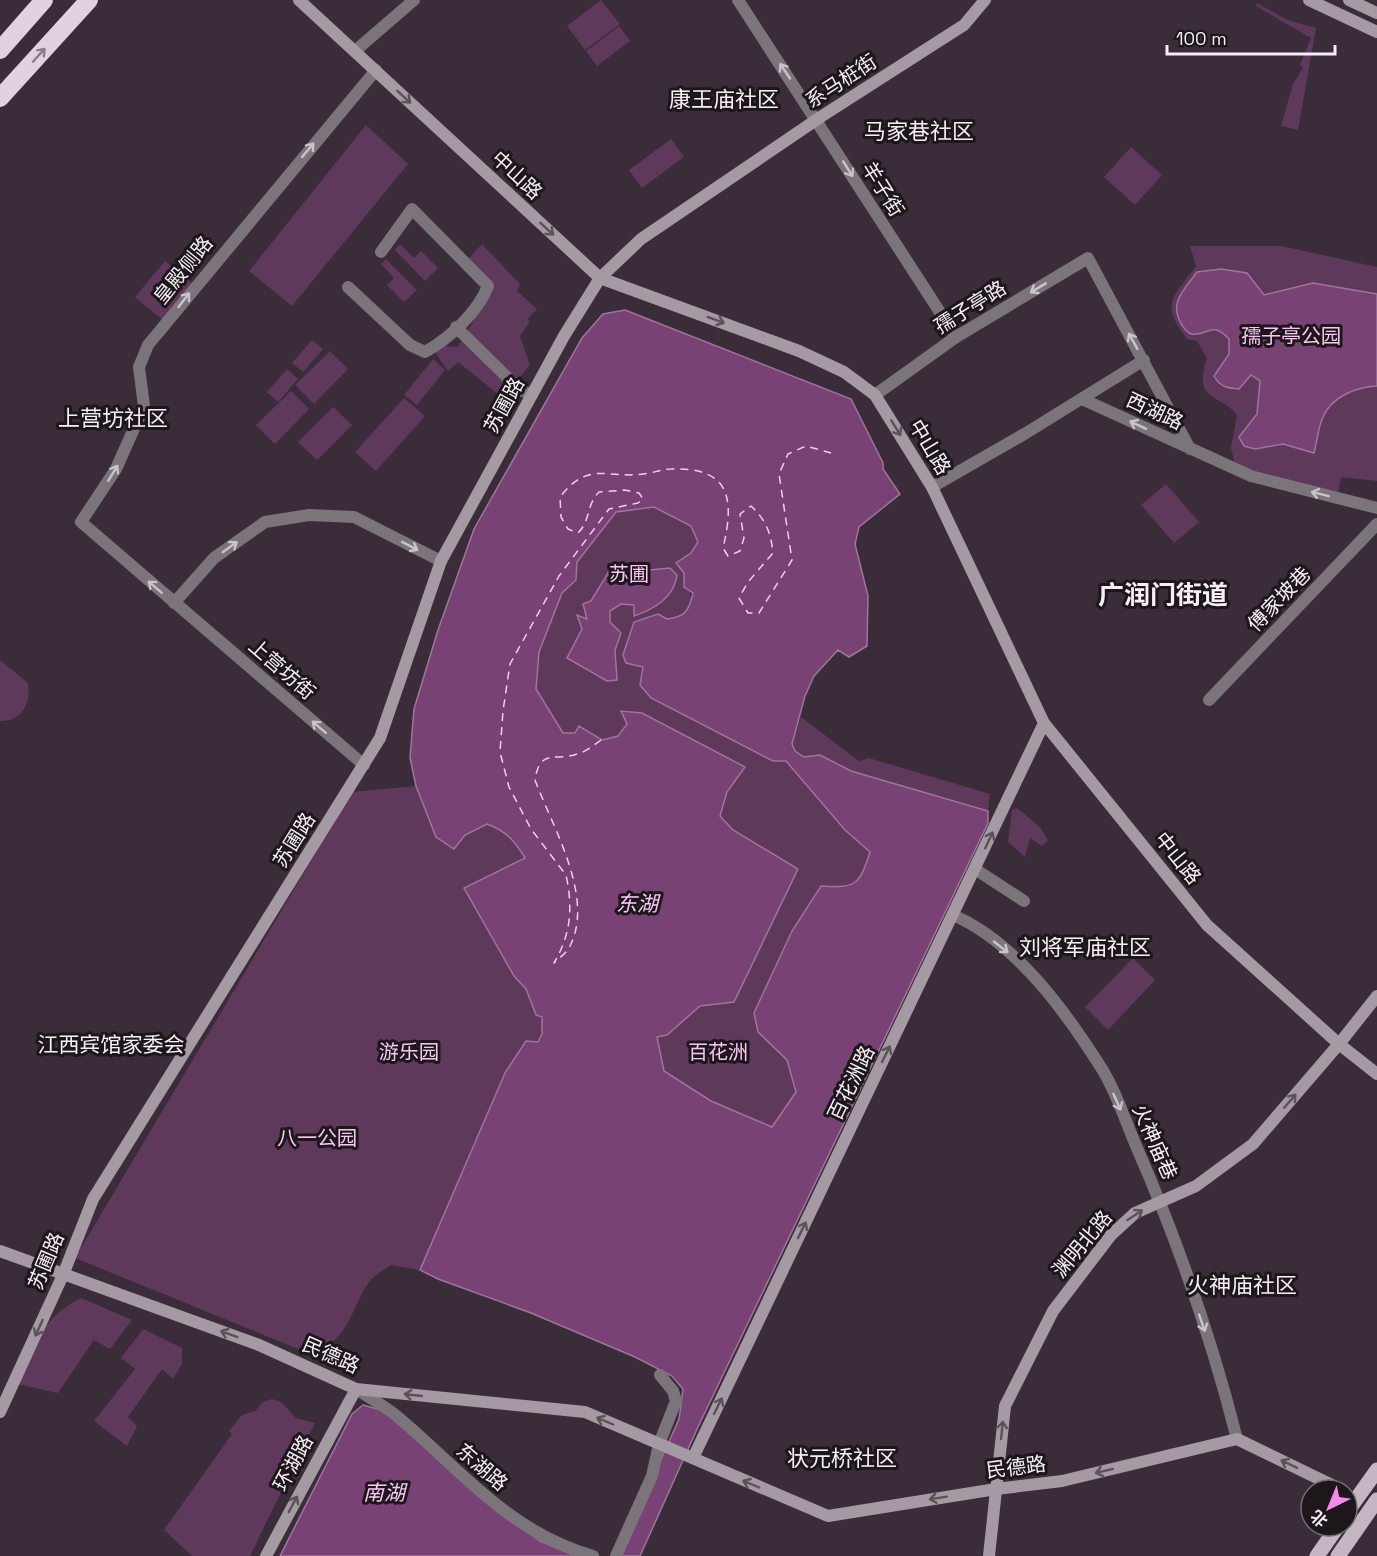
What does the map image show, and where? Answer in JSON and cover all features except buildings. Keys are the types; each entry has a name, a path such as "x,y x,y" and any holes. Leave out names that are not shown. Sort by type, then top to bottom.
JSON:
{"highway":[{"path":"0,50 44,0"},
{"path":"0,98 89,0"}],"main road":[{"name":"中山路","path":"299,0 600,278 799,351 844,372 875,395 932,487 1044,723 1207,925 1339,1044 1377,1074"},
{"name":"系马桩街","path":"600,278 641,239 818,119 964,25 986,0"},
{"path":"1309,0 1377,32"},
{"path":"1349,0 1377,13"},
{"name":"苏圃路","path":"0,1412 63,1275 93,1199 380,738 441,561 532,395 600,278"},
{"name":"百花洲路","path":"693,1458 1044,723"},
{"name":"渊明北路","path":"989,1556 1005,1406 1053,1311 1111,1235 1135,1213 1161,1204 1196,1186 1253,1144 1377,996"},
{"name":"民德路","path":"0,1251 259,1345 357,1389 585,1412 828,1516 996,1489 1062,1481 1237,1439"},
{"name":"环湖路","path":"266,1556 357,1389"},
{"path":"1237,1439 1317,1478"},
{"path":"1359,1488 1377,1470"},
{"path":"1338,1556 1375,1508 1359,1499"},
{"path":"1317,1556 1330,1538"}],"street":[{"path":"355,51 414,0"},
{"name":"羊子街","path":"738,0 818,119 897,249 956,337"},
{"name":"皇殿侧路","path":"81,522 116,469 144,406 139,367 148,345 376,70"},
{"path":"348,287 410,345 425,352 442,343 483,300 489,285 412,209 381,252"},
{"name":"孺子亭路","path":"875,395 956,337 1088,258 1143,360"},
{"path":"456,327 519,389 532,395"},
{"path":"1029,438 1143,360 1190,449"},
{"path":"932,487 1085,401"},
{"name":"西湖路","path":"1085,401 1251,476 1377,508"},
{"path":"174,603 214,558 265,522 298,517 354,517 441,561"},
{"name":"上营坊街","path":"81,522 364,765"},
{"name":"傅家坡巷","path":"1209,700 1377,524"},
{"path":"975,869 1024,901"},
{"name":"火神庙巷","path":"953,915 968,921 1025,965 1103,1071 1161,1204 1223,1383 1237,1439"},
{"path":"616,1556 652,1476 659,1444 676,1401 673,1391 660,1375"},
{"name":"东湖路","path":"357,1389 397,1416 486,1498 542,1537 593,1556"}],"green space":[{"path":"601,0 620,24 585,50 567,26"},
{"path":"1257,3 1287,20 1316,28 1298,130 1281,126 1293,84 1303,68 1300,65 1311,38 1256,6"},
{"path":"619,26 630,41 597,66 586,51"},
{"path":"366,125 408,164 292,306 249,271"},
{"path":"671,139 684,157 642,188 629,170"},
{"path":"1131,147 1162,175 1135,205 1104,177"},
{"path":"400,244 414,258 421,251 438,268 425,281 395,250"},
{"path":"482,244 520,284 517,291 537,309 528,318 529,323 520,336 530,365 503,398 458,362 448,371 435,352 445,346 458,347 484,303 492,284 467,260"},
{"name":"孺子亭公园","path":"1190,246 1282,246 1377,267 1377,481 1341,477 1338,494 1235,465 1231,448 1237,415 1205,390 1203,372 1207,358 1197,341 1187,339 1172,309 1175,294 1196,266"},
{"path":"386,259 417,290 404,302 387,285 394,278 381,264"},
{"path":"165,261 195,286 165,322 135,297"},
{"path":"312,340 323,349 303,372 292,363"},
{"path":"330,351 348,369 314,404 295,385"},
{"path":"433,359 445,370 417,405 404,395"},
{"path":"287,369 298,379 278,402 267,392"},
{"path":"291,391 309,409 275,444 256,425"},
{"path":"404,398 425,416 376,471 355,452"},
{"path":"333,407 352,425 317,460 298,442"},
{"path":"1166,484 1199,522 1174,543 1141,505"},
{"path":"654,507 692,526 698,542 684,573 690,589 691,601 688,610 672,619 634,628 627,641 643,667 651,698 773,761 786,761 845,830 870,852 863,872 854,882 841,886 820,886 792,931 754,1013 758,1032 787,1060 796,1093 772,1127 711,1101 664,1071 657,1037 673,1029 711,990 732,964 797,869 733,830 720,816 727,792 745,767 621,712 628,723 618,736 601,740 579,726 575,733 563,733 536,689 539,652 562,593 576,580 577,562 616,512"},
{"path":"0,660 28,683 29,690 27,704 20,714 0,721"},
{"path":"801,717 859,761 869,758 990,794 988,811 851,771 820,755 804,757 795,751 792,744"},
{"name":"八一公园","path":"416,786 436,837 465,835 487,824 509,837 525,858 465,888 514,976 526,989 536,1015 542,1017 542,1034 538,1042 505,1073 420,1270 391,1265 379,1273 362,1293 346,1327 339,1336 318,1349 303,1351 75,1258 352,792"},
{"path":"1017,808 1040,827 1048,840 1042,846 1030,838 1025,857 1008,842 1012,810"},
{"path":"1133,958 1155,980 1108,1030 1085,1007"},
{"path":"81,1298 132,1320 110,1349 94,1340 58,1393 17,1384 40,1334 57,1314"},
{"path":"143,1329 182,1348 182,1364 173,1379 162,1369 128,1417 137,1426 127,1446 94,1421 135,1369 121,1358"},
{"path":"272,1399 281,1402 296,1418 315,1423 250,1556 192,1556 164,1530 232,1434 229,1431 242,1415 255,1411 263,1402"}],"water":[{"path":"1221,269 1247,273 1264,295 1313,283 1377,294 1377,386 1353,391 1332,403 1321,421 1314,453 1283,444 1255,449 1244,446 1239,437 1257,414 1260,381 1251,375 1239,389 1221,385 1214,376 1229,354 1229,339 1218,330 1198,334 1190,333 1182,325 1178,317 1177,303 1183,291 1197,272"},
{"name":"东湖","path":"625,310 851,399 883,463 883,469 900,494 859,527 855,544 868,596 867,646 849,657 838,650 814,676 805,696 792,744 795,751 804,757 820,755 851,771 988,811 988,823 698,1427 640,1556 618,1556 679,1419 683,1389 672,1376 635,1357 420,1270 505,1073 526,1041 538,1042 542,1034 542,1017 536,1015 526,989 514,976 464,888 525,858 509,837 487,824 465,835 454,849 436,837 416,786 410,758 414,709 438,630 474,529 582,338 603,314","holes":["654,507 691,526 698,542 691,553 676,563 684,573 684,587 693,593 690,604 678,617 667,619 658,614 634,622 623,655 626,663 643,667 640,685 651,698 773,761 786,761 845,830 870,852 863,872 854,882 842,886 821,886 792,931 754,1013 758,1032 787,1060 796,1092 772,1127 711,1101 664,1071 657,1037 667,1035 700,1006 734,1002 798,869 733,830 720,816 727,792 745,767 642,713 621,711 627,724 618,736 602,740 579,726 575,733 563,733 536,689 539,652 562,593 576,580 577,562 616,512"]},
{"path":"635,564 649,570 670,568 677,575 672,590 656,606 634,616 634,605 621,604 610,611 610,622 621,633 615,650 617,680 607,681 567,658 582,629 577,615 587,619 583,604 591,601 611,568"},
{"name":"南湖","path":"363,1405 384,1411 486,1501 540,1541 576,1556 280,1556 352,1414"}],"ferry route":[{"path":"601,740 580,753 545,759 537,770 535,780 568,862 577,906 576,927 570,946 554,963 567,931 570,910 568,887 566,875 531,829 509,787 500,752 510,664 559,576 609,509 638,503 643,499 639,493 625,490 599,492 578,533 568,529 561,517 560,497 580,478 599,473 631,475 671,469 706,473 717,480 724,489 728,514 723,548 728,556 740,551 744,538 740,514 751,506 760,516 769,533 773,553 748,582 739,598 748,613 759,613 792,560 779,474 788,454 806,446 831,453"}],"district":[{"name":"康王庙社区","path":"724,99"},
{"name":"马家巷社区","path":"919,131"},
{"name":"上营坊社区","path":"113,418"},
{"name":"广润门街道","path":"1163,595"},
{"name":"刘将军庙社区","path":"1085,947"},
{"name":"江西宾馆家委会","path":"111,1044"},
{"name":"火神庙社区","path":"1242,1285"},
{"name":"状元桥社区","path":"842,1458"}],"park label":[{"name":"苏圃","path":"629,574"},
{"name":"游乐园","path":"409,1052"},
{"name":"百花洲","path":"718,1052"}]}
